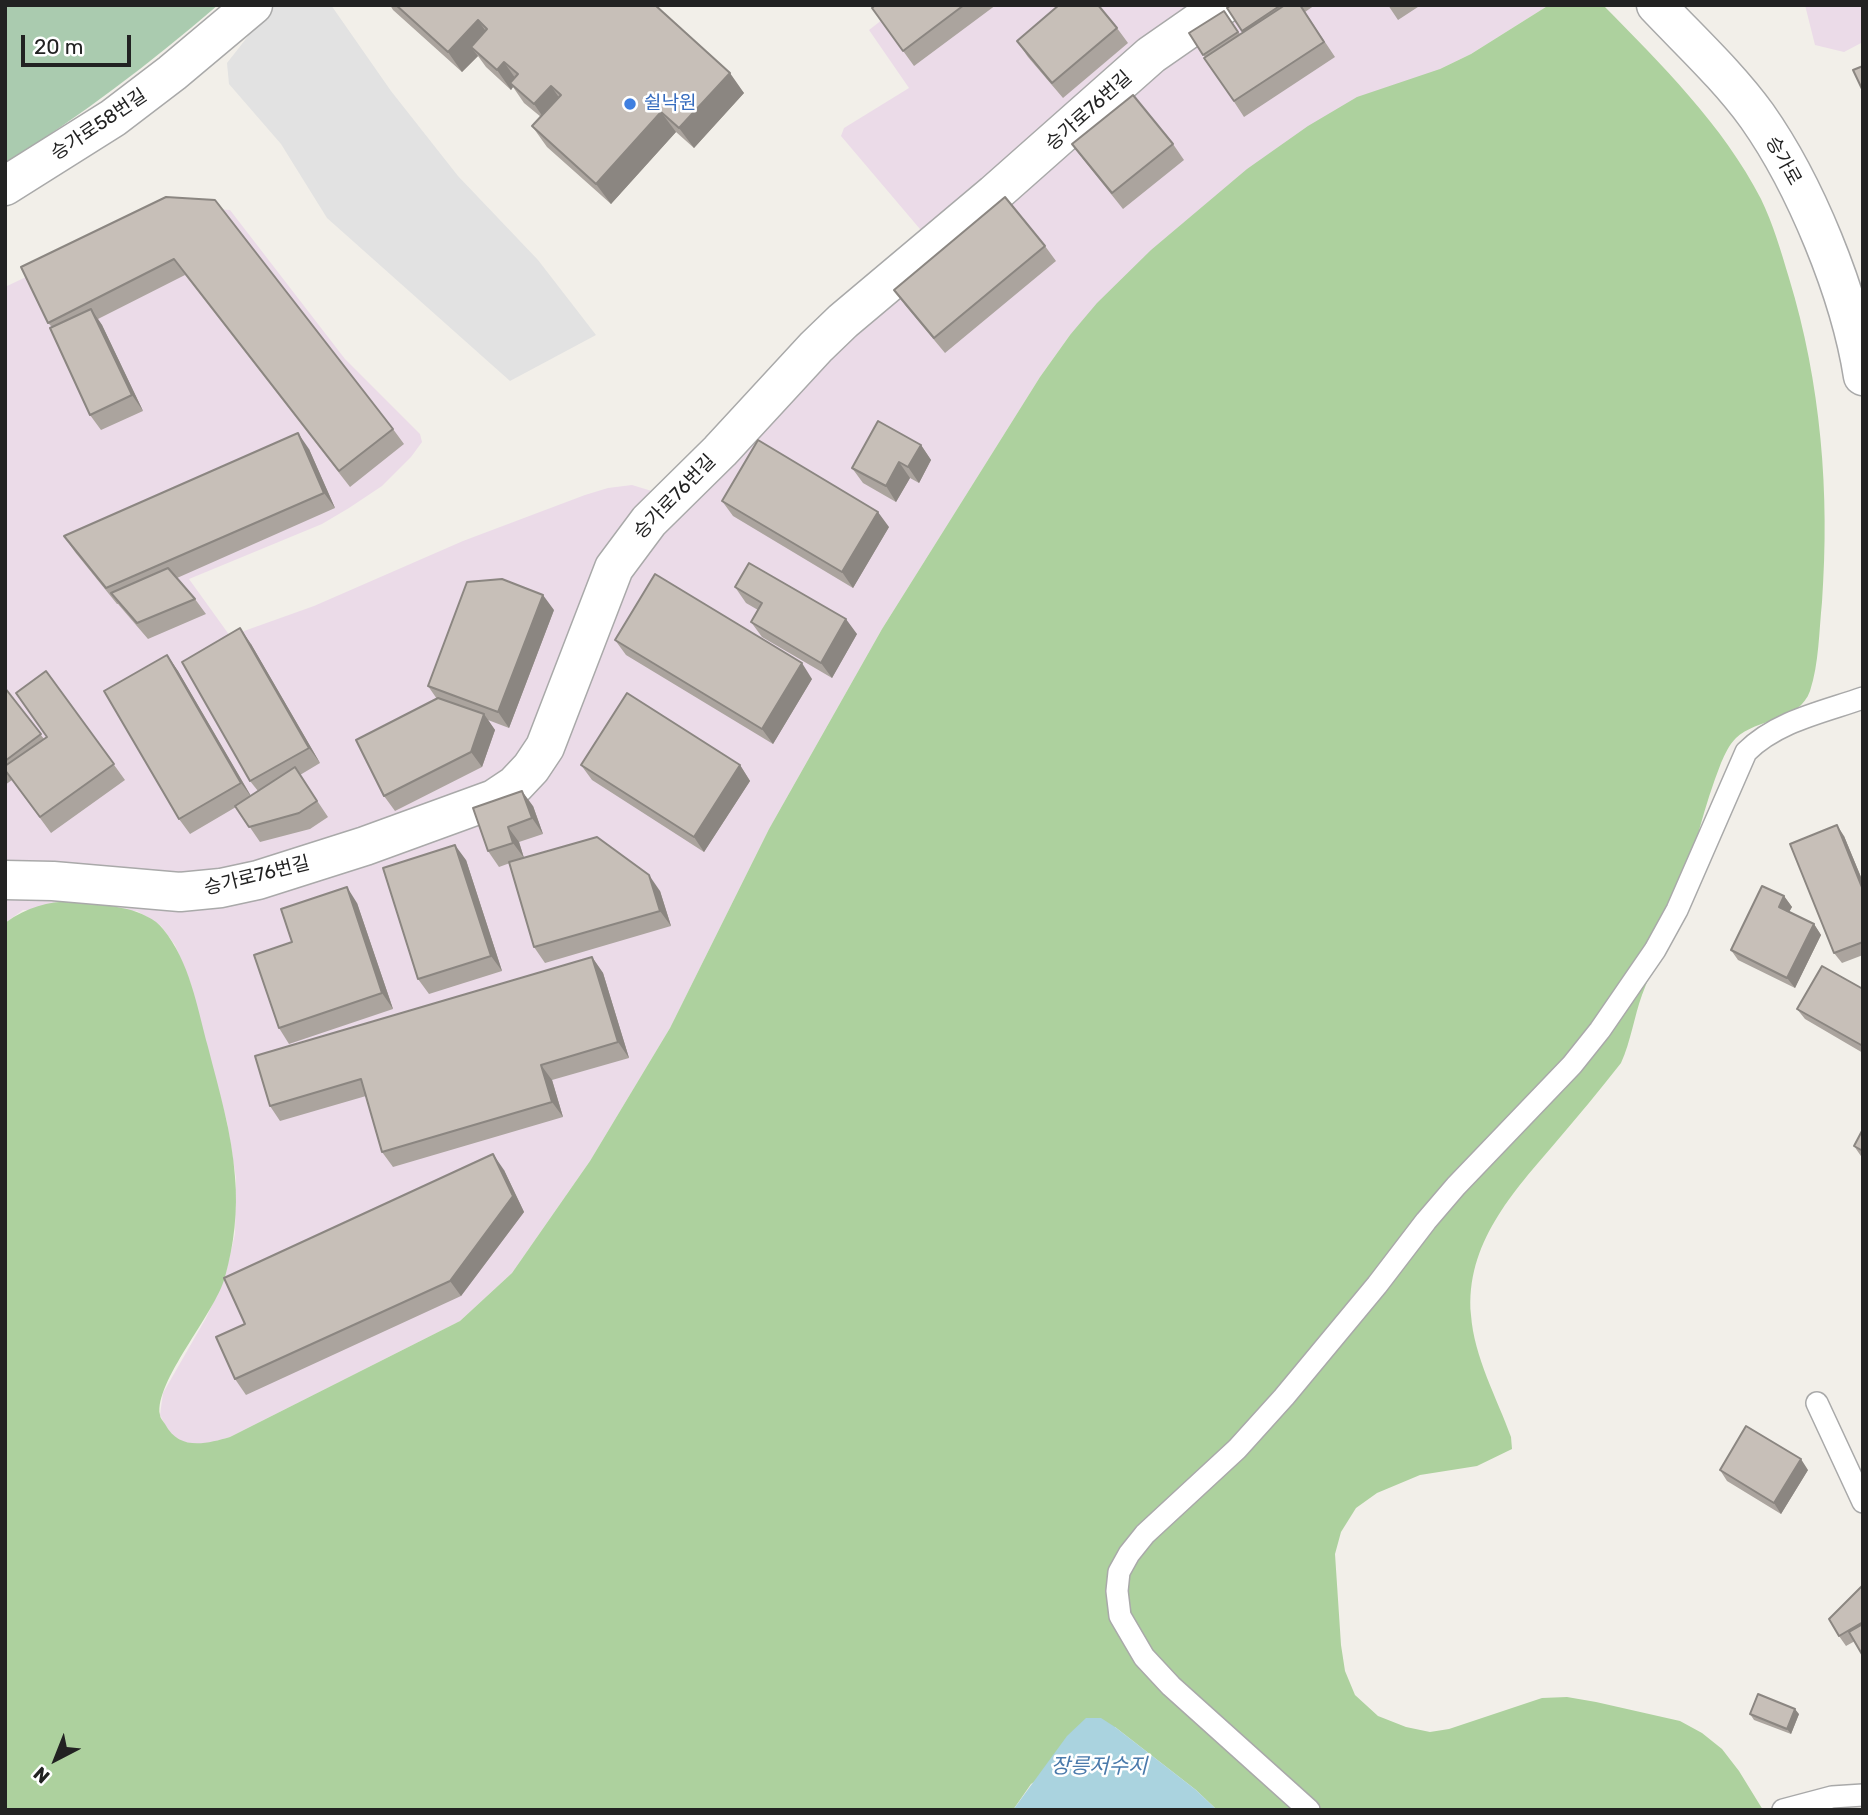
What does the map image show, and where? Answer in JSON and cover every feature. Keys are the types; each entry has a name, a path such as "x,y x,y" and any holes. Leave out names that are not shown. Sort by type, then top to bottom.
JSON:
{"street":[{"name":"승가로58번길","path":"5,186 113,118 253,5"},
{"name":"승가로76번길","path":"5,880 40,880 180,892 221,888 258,880 366,846 494,799 515,785 545,747 614,568 649,521 720,451 843,321 994,194 1152,55 1223,5"},
{"name":"승가로","path":"1656,5 1702,52 1756,114 1783,157 1814,222 1846,300 1861,356"}],"lane":[{"path":"1309,1810 1171,1686 1144,1657 1129,1636 1120,1616 1117,1591 1119,1572 1145,1534 1237,1448 1292,1388 1377,1285 1426,1220 1572,1065 1600,1030 1655,950 1676,910 1746,752 1759,739 1776,729 1863,698"},
{"path":"1817,1403 1863,1502"},
{"path":"1783,1810 1832,1797 1863,1795"}],"shaded area":[{"path":"277,5 331,5 391,91 458,176 538,260 596,335 510,381 327,218 281,144 229,84 227,63 267,12"},
{"path":"901,5 1549,5 1471,54 1440,69 1070,335 1040,377 882,629 769,829 670,1028 590,1161 512,1273 460,1321 230,1437 203,1445 183,1442 169,1433 160,1415 163,1393 206,1318 224,1280 235,1234 236,1178 227,1122 189,979 175,945 161,926 137,911 23,910 5,923 5,287 175,206 230,210 345,359 420,434 422,442 411,457 382,486 349,508 322,524 189,579 230,636 314,606 463,541 585,495 632,485 655,492 848,336 942,255 841,136 844,128 909,88 869,30"},
{"path":"1805,5 1863,5 1863,42 1844,52 1815,45"}],"green space":[{"path":"5,5 218,5 114,88 5,164"},
{"path":"1549,5 1603,5 1690,96 1710,121 1746,172 1769,218 1800,318 1821,438 1825,520 1817,659 1813,681 1805,701 1797,709 1745,732 1736,738 1727,750 1709,796 1681,895 1642,995 1621,1063 1524,1180 1495,1221 1484,1242 1471,1289 1473,1331 1481,1362 1511,1437 1512,1449 1477,1466 1420,1475 1377,1493 1356,1508 1341,1532 1335,1554 1341,1645 1345,1671 1355,1695 1378,1716 1406,1727 1430,1732 1449,1729 1542,1698 1567,1697 1680,1721 1702,1733 1722,1749 1763,1810 1217,1810 1196,1790 1115,1727 1031,1784 1013,1810 5,1810 5,923 35,907 49,903 94,903 132,910 160,925 180,956 192,985 228,1128 235,1177 236,1215 231,1253 219,1292 175,1367 161,1401 160,1416 171,1433 185,1442 194,1443 230,1437 460,1321 512,1273 590,1161 670,1028 769,829 882,629 1040,377 1070,335 1097,303 1151,250 1247,169 1308,126 1357,97 1440,69 1471,54"}],"water":[{"name":"장릉저수지","path":"1086,1718 1101,1718 1115,1727 1196,1790 1217,1810 1013,1810 1067,1736"}],"building":[{"name":"쉴낙원","path":"396,5 655,5 730,73 679,128 661,112 596,184 532,126 561,95 551,86 534,104 510,83 518,74 504,62 497,70 471,47 487,29 478,20 448,52"},
{"path":"875,5 964,5 903,51 872,8"},
{"path":"1059,5 1098,5 1117,28 1052,83 1017,41"},
{"path":"1231,5 1281,5 1242,31 1227,8"},
{"path":"1285,5 1300,5 1324,42 1234,101 1204,58"},
{"path":"1224,11 1238,32 1203,55 1189,33"},
{"path":"1863,66 1863,91 1853,70"},
{"path":"1133,95 1173,144 1112,193 1072,144"},
{"path":"166,197 215,200 393,429 339,471 174,259 48,323 21,267"},
{"path":"1005,197 1045,246 934,338 894,290"},
{"path":"91,309 132,395 90,415 50,328"},
{"path":"878,421 921,445 908,467 899,462 886,486 852,468"},
{"path":"298,433 324,493 106,588 64,536"},
{"path":"758,440 878,512 842,572 722,501"},
{"path":"749,563 846,619 821,663 751,622 762,603 735,587"},
{"path":"168,568 195,599 137,623 111,593"},
{"path":"655,574 802,663 762,729 615,640"},
{"path":"502,579 543,595 498,712 428,686 467,582"},
{"path":"240,628 309,748 250,781 182,662"},
{"path":"167,655 241,783 179,819 104,691"},
{"path":"46,671 114,764 40,817 5,770 5,766 47,737 16,693"},
{"path":"5,688 41,734 5,761"},
{"path":"627,693 740,765 694,837 581,765"},
{"path":"438,698 484,714 471,752 384,796 356,740"},
{"path":"295,767 317,801 299,813 249,827 235,806"},
{"path":"522,791 532,818 508,827 513,843 488,851 473,808"},
{"path":"1837,825 1863,890 1863,942 1834,953 1790,844"},
{"path":"597,837 649,875 660,911 534,947 509,862"},
{"path":"455,845 491,956 418,979 383,868"},
{"path":"1762,886 1784,896 1779,907 1814,924 1787,978 1731,950"},
{"path":"347,887 382,993 279,1028 254,955 292,942 281,909"},
{"path":"592,957 618,1042 541,1065 552,1102 382,1152 361,1079 270,1106 255,1056"},
{"path":"1822,966 1863,989 1863,1046 1797,1009"},
{"path":"1863,1129 1863,1151 1854,1146"},
{"path":"493,1154 513,1196 450,1281 235,1379 216,1337 245,1324 224,1278"},
{"path":"1746,1426 1801,1459 1774,1503 1720,1470"},
{"path":"1863,1585 1863,1622 1839,1636 1829,1619"},
{"path":"1863,1624 1863,1656 1849,1632"},
{"path":"1758,1694 1795,1709 1787,1729 1750,1714"}],"place":[{"name":"쉴낙원","path":"630,104"}]}
